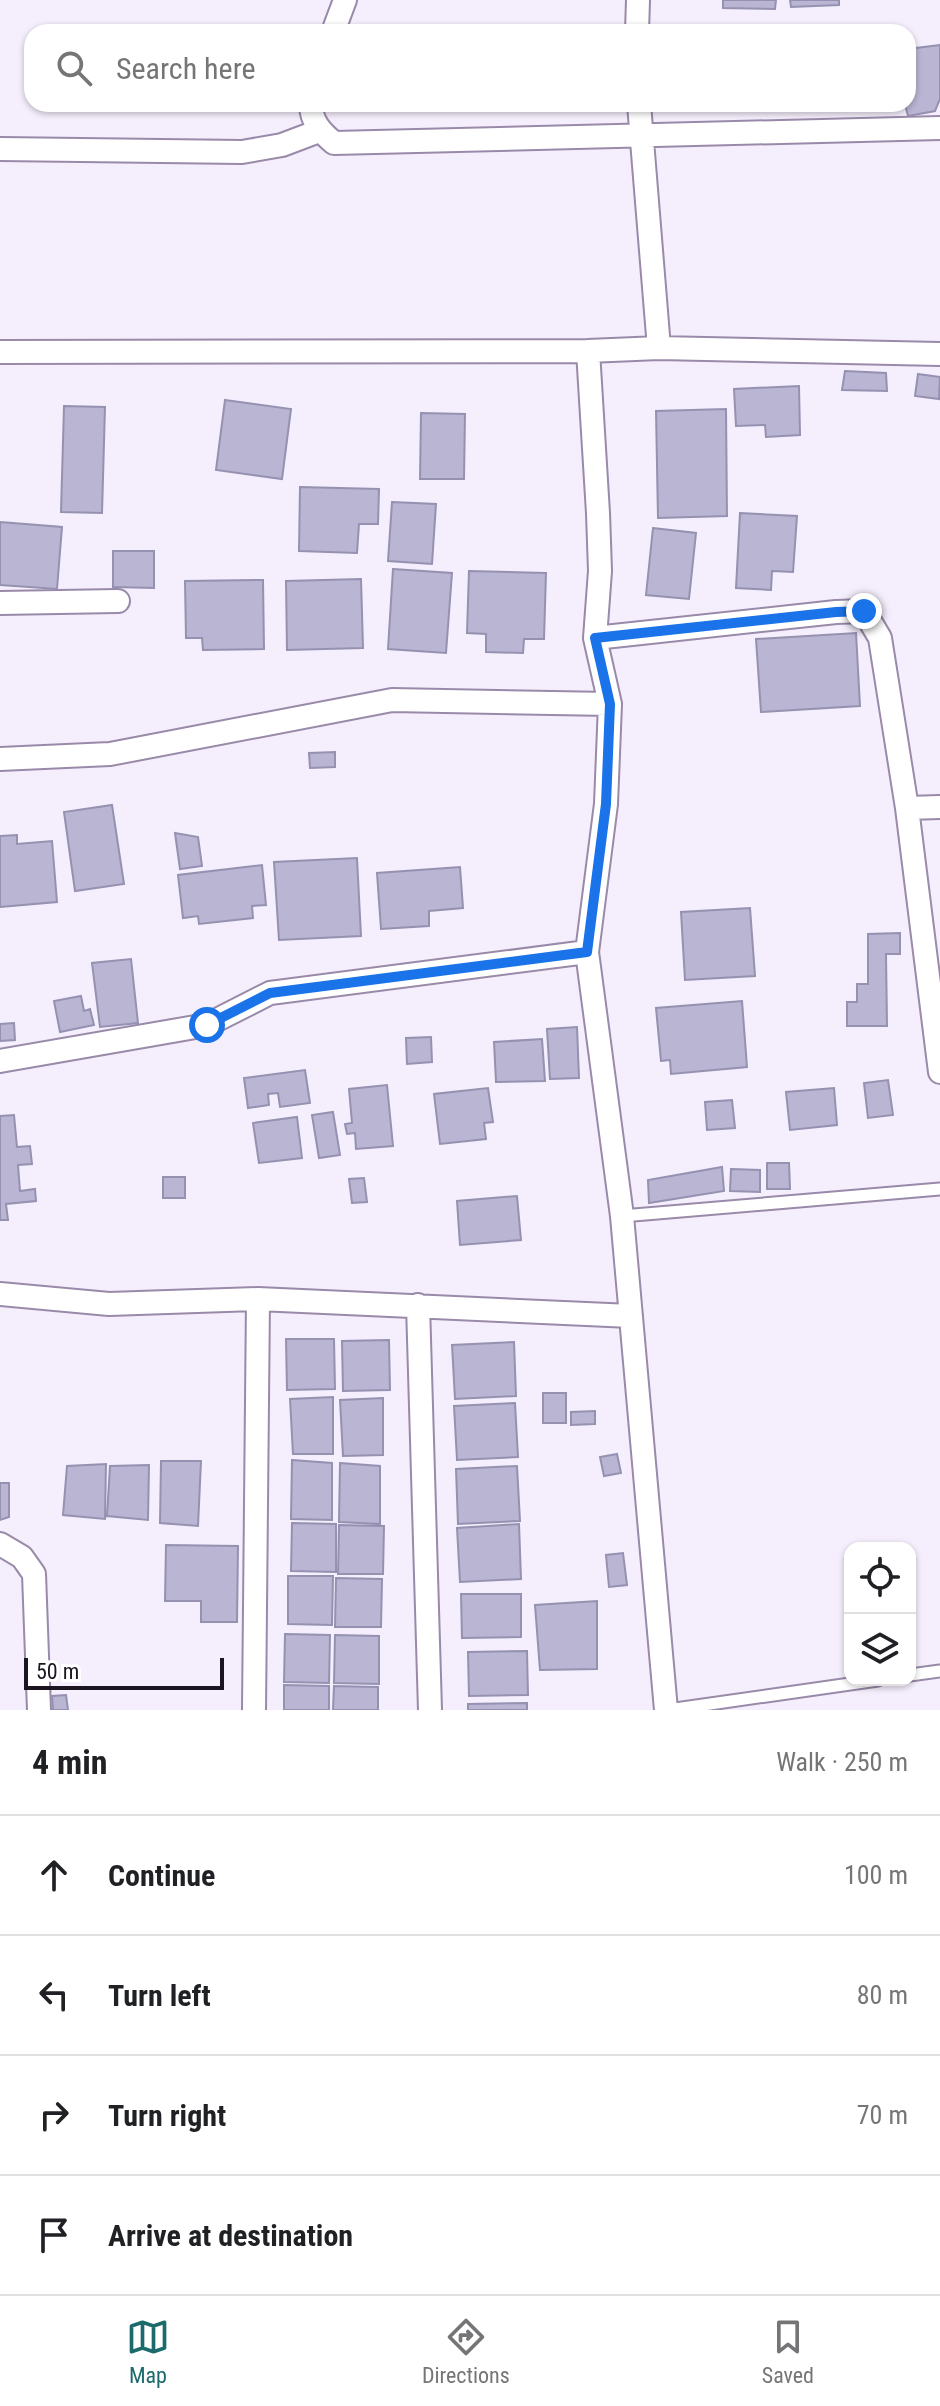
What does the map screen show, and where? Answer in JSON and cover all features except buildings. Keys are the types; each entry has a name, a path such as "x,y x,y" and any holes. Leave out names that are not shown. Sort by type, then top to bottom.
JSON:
{"street":[{"path":"336,24 345,0"},
{"path":"637,24 638,0"},
{"path":"311,112 319,131 334,143 940,128"},
{"path":"640,112 659,348"},
{"path":"0,149 242,152 282,145 319,131"},
{"path":"0,352 588,351 659,348 940,354"},
{"path":"588,351 599,527 600,571 595,638 610,704 606,804 587,952 622,1216 667,1710"},
{"path":"0,603 118,601"},
{"path":"595,638 864,611 880,638 907,808 940,1072"},
{"path":"0,759 110,754 392,700 610,704"},
{"path":"907,808 940,807"},
{"path":"0,1061 207,1025 270,993 587,952"},
{"path":"0,1294 109,1304 258,1299 631,1316"},
{"path":"254,1710 258,1299"},
{"path":"418,1305 430,1710"},
{"path":"0,1544 22,1557 34,1574 39,1710"}],"lane":[{"path":"622,1216 940,1189"},
{"path":"916,1674 940,1671"},
{"path":"667,1710 844,1685"}],"route":[{"path":"207,1025 270,993 587,952 606,804 610,704 595,638 864,611"}]}
